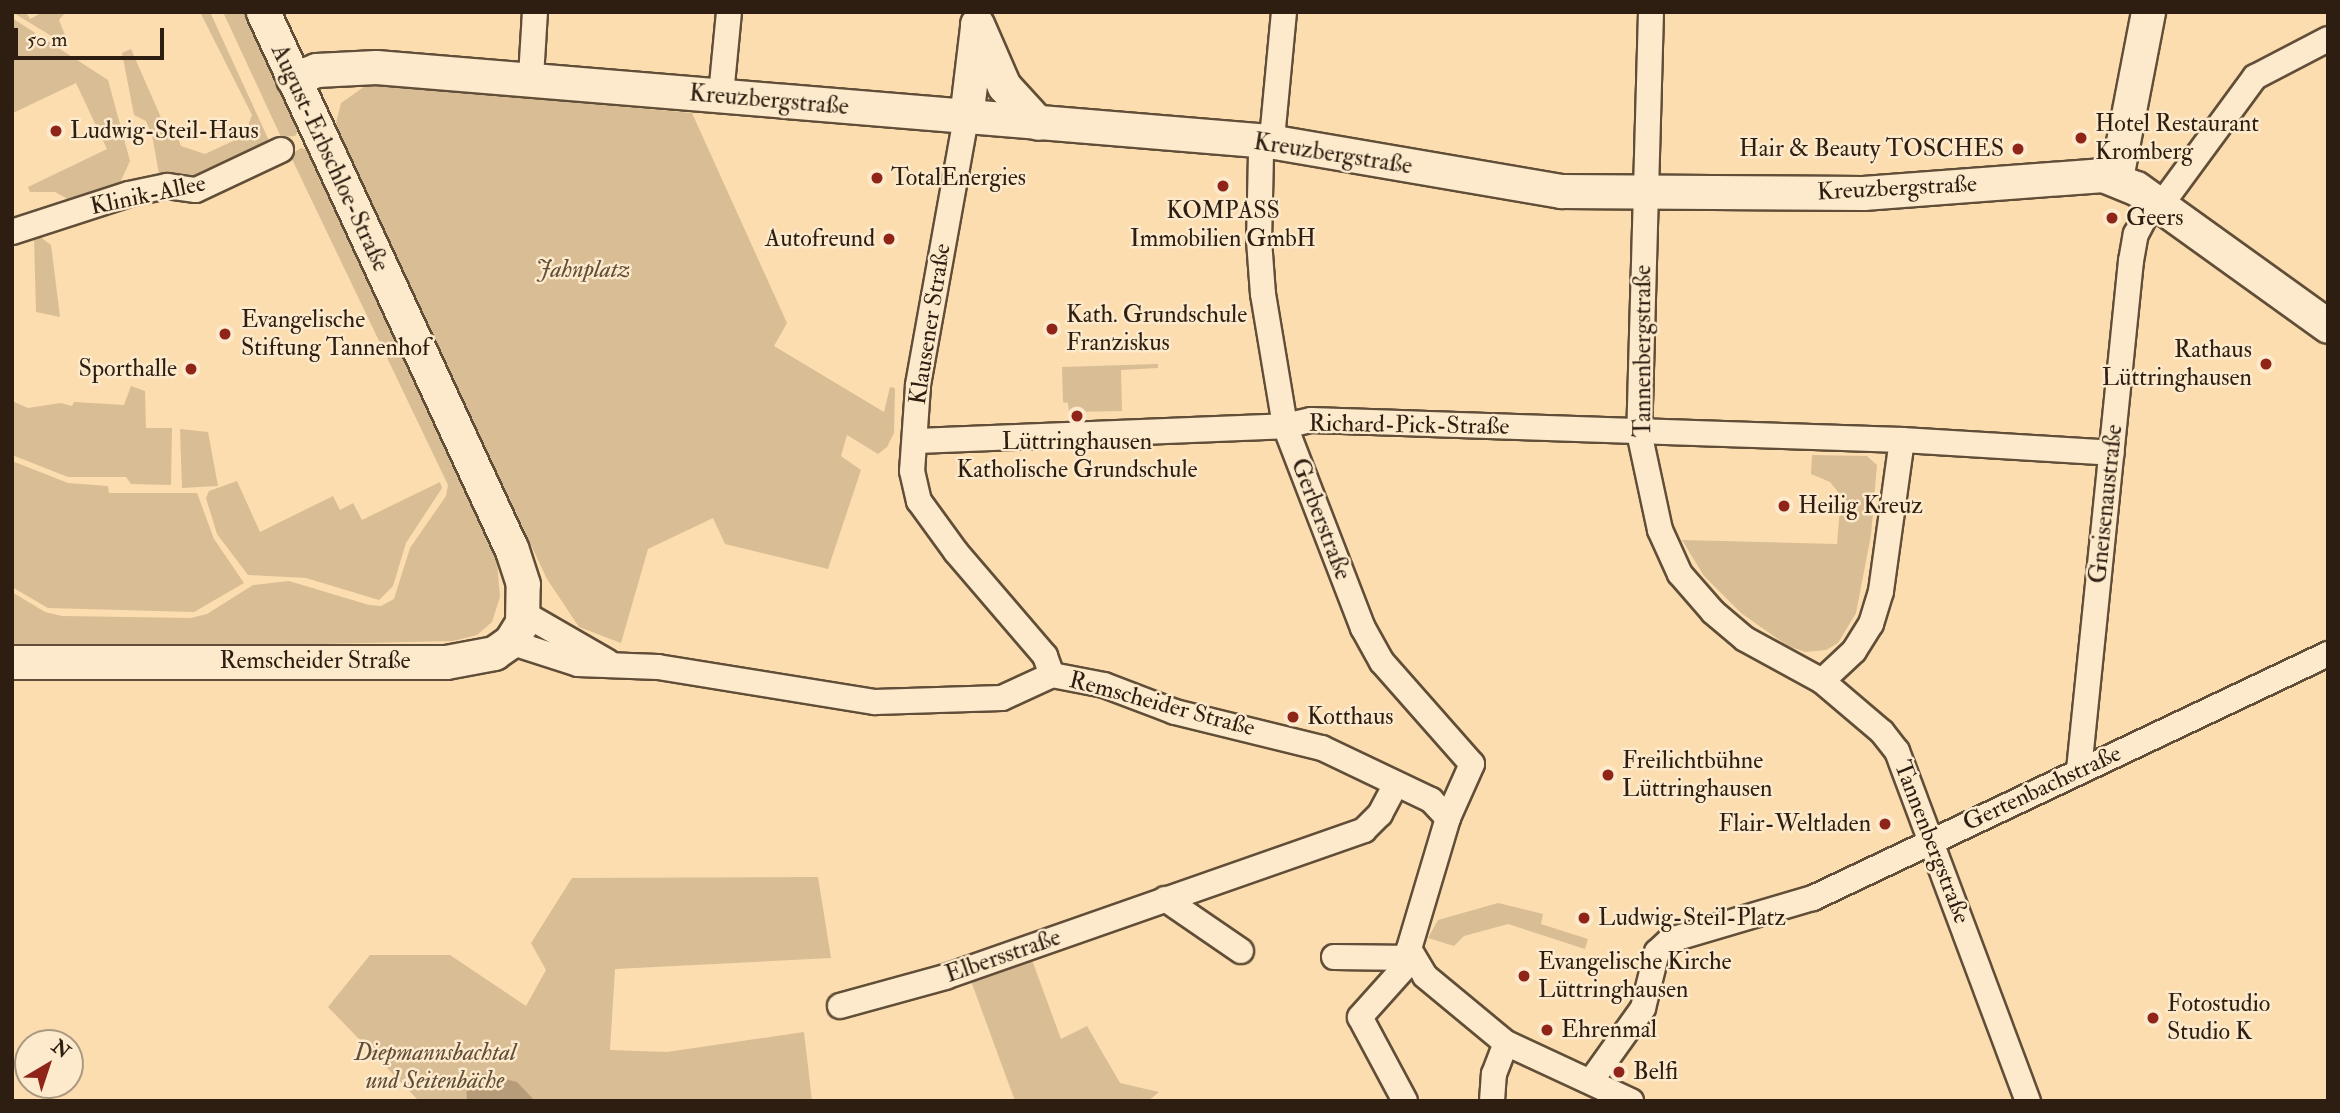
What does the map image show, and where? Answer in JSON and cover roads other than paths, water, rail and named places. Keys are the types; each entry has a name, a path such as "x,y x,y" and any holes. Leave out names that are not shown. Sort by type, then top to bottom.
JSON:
{"main road":[{"name":"August-Erbschloe-Straße","path":"263,12 512,548 523,584 517,627"},
{"path":"2116,178 2148,12"},
{"path":"978,18 1004,86 1038,123"},
{"name":"Klausener Straße","path":"966,118 978,18"},
{"name":"Kreuzbergstraße","path":"293,79 351,66 531,77 966,118 1269,141 1560,191 1863,193 2072,174 2116,178 2157,202 2328,326"},
{"name":"Remscheider Straße","path":"12,662 446,662 494,653 517,627"}],"street":[{"path":"531,77 535,12"},
{"path":"721,95 729,12"},
{"name":"Gerberstraße","path":"1284,12 1269,141 1261,154 1259,240 1263,294 1285,426 1375,650 1472,764 1448,818"},
{"name":"Tannenbergstraße","path":"1651,12 1639,432 1660,530 1680,574 1745,639 1822,681 1882,732 1896,751 2028,1101"},
{"name":"Gneisenaustraße","path":"2079,771 2131,261 2136,234 2157,202 2255,77 2328,39"},
{"name":"Klausener Straße","path":"966,118 918,386 917,441 912,471 919,500 956,552 1045,656 1052,675"},
{"name":"Klinik-Allee","path":"12,232 130,194 167,186 196,190 281,150"},
{"name":"Richard-Pick-Straße","path":"917,441 1285,426 1311,420 1902,440 2112,453"},
{"path":"1822,681 1854,651 1871,624 1881,591 1902,440"},
{"name":"Remscheider Straße","path":"517,627 609,662 875,702 1002,698 1052,675 1104,685 1175,712 1322,748 1395,786 1431,800 1448,818"},
{"name":"Gertenbachstraße","path":"1591,1081 1643,1008 1657,952 1670,940 1813,898 2328,654"},
{"name":"Elbersstraße","path":"840,1006 945,976 1364,830 1380,814 1395,786"},
{"path":"1448,818 1442,849 1409,939 1413,958 1462,1010 1506,1043 1630,1101"},
{"path":"1165,899 1241,951"},
{"path":"1334,957 1413,958"},
{"path":"1405,1101 1360,1017 1413,958"},
{"path":"1492,1101 1494,1074 1506,1043"}],"place":[{"name":"Ludwig-Steil-Haus","path":"56,131"},
{"name":"Hotel Restaurant Kromberg","path":"2081,138"},
{"name":"Hair & Beauty TOSCHES","path":"2018,149"},
{"name":"TotalEnergies","path":"877,178"},
{"name":"KOMPASS Immobilien GmbH","path":"1223,186"},
{"name":"Geers","path":"2112,218"},
{"name":"Autofreund","path":"889,239"},
{"name":"Kath. Grundschule Franziskus","path":"1052,329"},
{"name":"Evangelische Stiftung Tannenhof","path":"225,334"},
{"name":"Rathaus Lüttringhausen","path":"2266,364"},
{"name":"Sporthalle","path":"191,369"},
{"name":"Lüttringhausen Katholische Grundschule","path":"1077,416"},
{"name":"Heilig Kreuz","path":"1784,506"},
{"name":"Kotthaus","path":"1293,717"},
{"name":"Freilichtbühne Lüttringhausen","path":"1608,775"},
{"name":"Flair-Weltladen","path":"1885,824"},
{"name":"Ludwig-Steil-Platz","path":"1584,918"},
{"name":"Evangelische Kirche Lüttringhausen","path":"1524,976"},
{"name":"Fotostudio Studio K","path":"2153,1018"},
{"name":"Ehrenmal","path":"1547,1030"},
{"name":"Belfi","path":"1619,1072"}],"park label":[{"name":"Jahnplatz","path":"583,270"},
{"name":"Diepmannsbachtal und Seitenbäche","path":"435,1067"}]}
